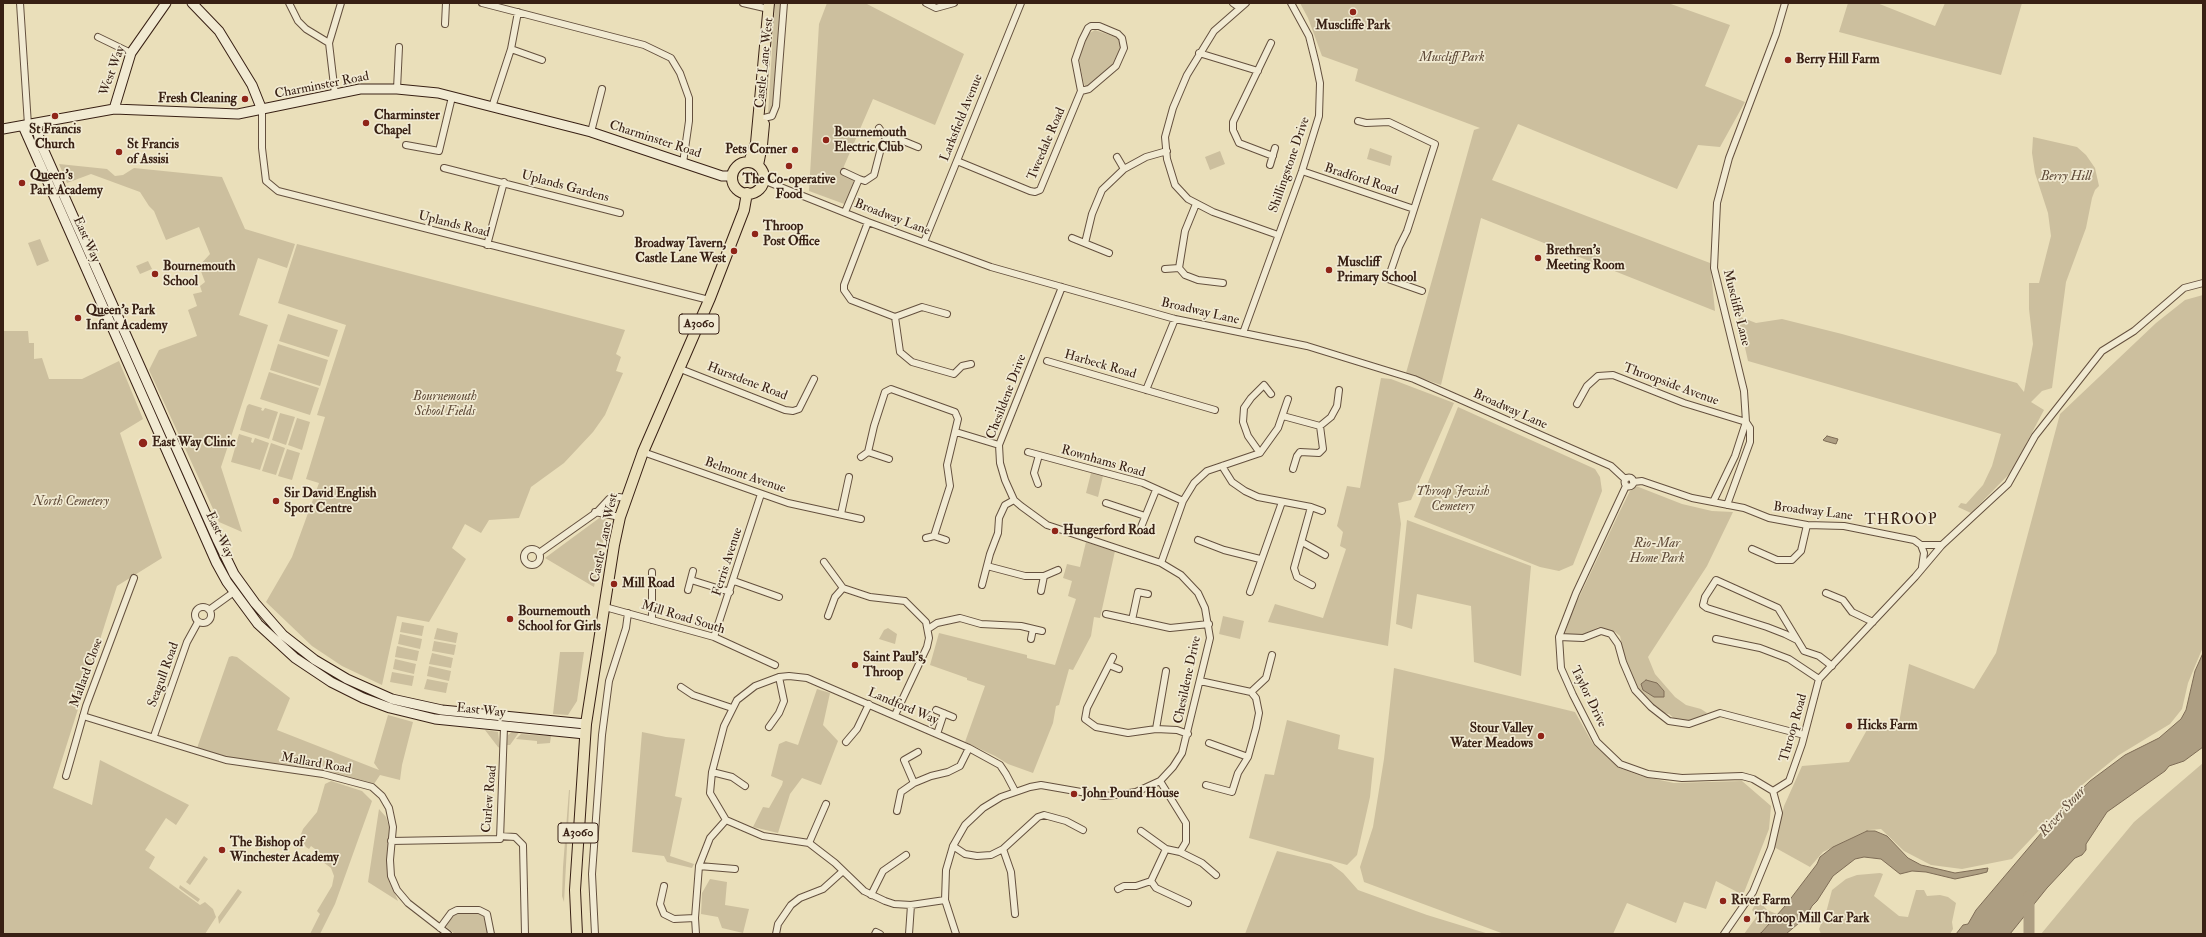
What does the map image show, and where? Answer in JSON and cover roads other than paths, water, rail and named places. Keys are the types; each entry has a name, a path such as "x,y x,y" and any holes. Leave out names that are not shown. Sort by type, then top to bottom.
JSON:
{"main road":[{"name":"Castle Lane West","path":"753,164 769,6"},
{"name":"Castle Lane West","path":"753,164 762,145 764,118 761,96"},
{"path":"739,164 753,164 761,169 763,180 760,188 747,193 737,190 734,186 732,176 739,164"},
{"name":"Castle Lane West","path":"578,934 575,890 586,729 620,517 625,498 643,452 678,368 709,300 744,210 747,193"},
{"name":"Castle Lane West","path":"577,917 583,934"}],"street":[{"path":"20,3 29,125"},
{"name":"West Way","path":"114,109 131,53 166,3"},
{"path":"192,3 216,27 228,45 252,85 262,110"},
{"path":"289,3 298,21 306,29 329,43"},
{"path":"335,94 329,43 341,3"},
{"path":"445,24 446,3"},
{"path":"482,3 644,45 671,58 680,73 689,98 690,120 683,163"},
{"path":"743,3 769,6"},
{"name":"Castle Lane West","path":"764,118 772,116 776,106 784,3"},
{"path":"926,3 936,8 954,3"},
{"name":"Larksfield Avenue","path":"924,242 1021,3"},
{"path":"1233,3 1240,8"},
{"path":"1246,3 1214,31 1199,53 1186,75 1173,108 1165,137 1175,185 1188,199 1213,212 1278,235"},
{"name":"Shillingstone Drive","path":"1243,333 1268,269 1278,235 1302,171 1319,116 1320,83 1309,36 1291,3"},
{"name":"Muscliffe Lane","path":"1713,502 1734,456 1746,422 1744,391 1714,268 1717,203 1730,158 1776,34 1785,3"},
{"path":"492,107 511,49 518,12"},
{"path":"1099,26 1118,34 1122,38 1124,48 1116,66 1089,89 1081,91 1075,60 1088,28 1099,26"},
{"path":"98,37 131,53"},
{"path":"1271,43 1237,112 1233,122 1233,130 1239,143 1273,156"},
{"path":"397,89 399,47"},
{"path":"511,49 542,60"},
{"path":"1199,53 1258,71"},
{"name":"Charminster Road","path":"3,129 114,109 238,114 360,89 397,89 438,93 591,132 722,176 732,176"},
{"path":"591,132 602,89"},
{"name":"Tweedale Road","path":"957,161 1030,191 1035,192 1040,190 1081,91"},
{"path":"406,145 440,151 452,97"},
{"name":"Uplands Road","path":"262,110 262,148 266,181 278,190 487,245 709,300"},
{"path":"1358,121 1366,123 1389,122 1436,142 1414,209 1388,279 1422,291"},
{"name":"East Way","path":"29,125 216,562 234,592 258,624 295,658 331,682 363,698 425,718 504,727 586,729"},
{"name":"East Way","path":"29,125 40,142 234,574 250,597 283,635 315,660 347,679 392,699 442,710 586,729"},
{"path":"879,128 886,138"},
{"path":"886,138 896,138 918,147"},
{"path":"844,172 865,181 874,175 881,148 886,138"},
{"path":"1270,166 1275,148"},
{"path":"1085,243 1092,214 1102,190 1124,169 1146,157 1167,151"},
{"path":"1117,157 1124,169"},
{"name":"Uplands Gardens","path":"444,168 504,182 620,213"},
{"name":"Bradford Road","path":"1302,171 1414,209"},
{"path":"846,212 859,179"},
{"name":"Broadway Lane","path":"763,180 868,222 991,267 1176,319 1307,346 1414,379 1611,466 1625,479"},
{"name":"Uplands Gardens","path":"487,245 504,182"},
{"path":"1178,268 1185,231 1196,204"},
{"path":"868,222 844,285 844,290 851,300 895,317 922,307 947,314"},
{"path":"1072,238 1109,252"},
{"path":"1165,268 1178,268 1185,275 1198,280 1223,283"},
{"name":"Throop Road","path":"1773,791 1788,781 1804,735 1819,679 1873,622 1942,545 2008,484 2035,436 2102,351 2134,331 2184,288 2203,283"},
{"name":"Chesildene Drive","path":"956,934 945,900 946,870 953,846 966,824 974,816 1001,797 1015,791 1041,785 1104,796 1136,792 1160,780 1182,753 1188,734 1210,638 1209,624 1205,608 1190,584 1181,575 1161,563 1047,525 1030,515 1014,500 1002,471 999,445 1062,287"},
{"path":"895,317 900,352 912,362 954,374 962,366 971,364"},
{"name":"Harbeck Road","path":"1146,390 1176,319"},
{"name":"Harbeck Road","path":"1047,361 1215,410"},
{"name":"Hurstdene Road","path":"678,368 785,410 799,409 814,379"},
{"name":"Throopside Avenue","path":"1577,404 1587,386 1598,376 1613,375 1684,404 1746,422"},
{"path":"1260,453 1248,436 1243,422 1244,408 1251,398 1264,385 1271,394"},
{"path":"861,457 868,452 874,426 885,392 890,388 955,412 958,419 956,432 947,464 950,486 934,536"},
{"path":"1320,426 1331,417 1336,406 1339,390"},
{"path":"1161,563 1183,501 1194,482 1207,471 1260,453 1278,428 1288,400"},
{"path":"1283,416 1320,426"},
{"path":"1728,505 1750,442 1750,428 1746,422"},
{"path":"1293,469 1296,456 1300,452 1319,453 1322,449 1320,426"},
{"path":"956,432 999,445"},
{"name":"Belmont Avenue","path":"643,452 805,508 834,515 841,514 861,519"},
{"path":"868,452 888,459"},
{"name":"Rownhams Road","path":"1028,452 1143,484 1183,501"},
{"path":"1038,484 1034,473 1039,455"},
{"path":"1222,466 1232,482 1245,491 1282,502 1311,507 1322,512"},
{"path":"841,514 850,477"},
{"path":"1630,477 1633,482 1631,486 1626,486 1624,483 1625,479 1630,477"},
{"name":"Broadway Lane","path":"1633,482 1642,481 1692,498 1744,508 1769,518 1807,524 1844,526 1914,540 1921,545"},
{"name":"Taylor Drive","path":"1626,486 1576,593 1559,637 1561,668 1573,695 1597,742 1620,764 1648,774 1675,777 1742,776 1753,779 1773,791"},
{"path":"1139,532 1156,490"},
{"name":"Ferris Avenue","path":"714,637 762,494"},
{"path":"539,553 595,512 609,499 619,497 625,498"},
{"path":"982,584 998,533 998,518 1005,505 1014,500"},
{"path":"1250,592 1260,559 1282,502"},
{"path":"1106,504 1145,516"},
{"path":"1311,507 1295,563 1294,573 1301,581 1312,585"},
{"path":"595,512 620,517"},
{"path":"1752,549 1777,560 1792,560 1801,551 1807,524"},
{"path":"926,538 934,536 946,540"},
{"path":"1198,540 1224,550 1260,559"},
{"path":"1302,542 1325,555"},
{"path":"1922,567 1924,553 1921,545 1942,545"},
{"path":"824,562 843,588 870,597 905,601 926,622 928,629 927,646 895,715"},
{"path":"987,566 1025,576 1044,576 1058,570"},
{"path":"688,590 693,571"},
{"path":"652,572 652,620"},
{"path":"1041,591 1044,576"},
{"name":"Mallard Close","path":"66,776 83,716 134,578"},
{"path":"691,580 730,592"},
{"path":"1797,640 1767,626 1707,608 1703,604 1705,597 1716,580 1778,608 1804,651 1819,656 1832,666"},
{"path":"734,581 779,597"},
{"path":"828,616 835,597 843,588"},
{"name":"Seagull Road","path":"209,610 234,592"},
{"path":"1132,620 1138,592 1148,594"},
{"path":"1826,592 1843,600 1852,612 1873,622"},
{"name":"Seagull Road","path":"204,607 209,610 211,615 210,619 205,623 198,622 195,616 198,609 204,607"},
{"name":"Mill Road South","path":"605,607 714,637 775,665"},
{"path":"595,934 592,874 602,742 609,681 626,628 628,613"},
{"path":"1106,614 1170,628 1209,624"},
{"path":"928,629 937,623 960,618 986,625 1021,626 1042,631"},
{"name":"Seagull Road","path":"154,736 187,642 198,622"},
{"path":"1031,640 1033,629"},
{"path":"1559,637 1583,638 1601,631 1611,634 1618,644 1623,662 1635,690 1651,707 1669,721 1689,724 1720,713 1804,735"},
{"path":"1716,639 1760,648 1788,658 1819,679"},
{"path":"1251,692 1266,678 1272,655"},
{"path":"1113,657 1087,708 1085,719 1096,727 1128,733 1156,729 1177,730 1188,734"},
{"path":"1108,665 1119,669"},
{"path":"1156,729 1166,671"},
{"name":"Landford Way","path":"726,820 710,793 712,772 724,726 737,700 755,686 779,677 789,676 807,678 969,748 1000,765 1015,791"},
{"path":"769,727 779,713 784,701 779,677"},
{"path":"1200,681 1251,692 1256,698 1259,713 1248,757 1238,773 1232,792 1206,785"},
{"path":"681,686 693,695 732,708"},
{"path":"846,742 857,729 869,704"},
{"path":"936,710 953,717"},
{"path":"937,734 944,713"},
{"name":"Mallard Road","path":"83,716 154,736 226,760 323,774 372,787 382,796 389,808 393,827 391,841 391,876 397,890 408,903 448,934"},
{"name":"Curlew Road","path":"391,841 500,839 504,727"},
{"path":"1208,743 1248,757"},
{"path":"897,811 901,792 914,783 931,776 948,772 960,766 969,748"},
{"path":"914,783 904,760 918,752"},
{"path":"712,772 732,777 745,786"},
{"path":"1160,780 1186,823 1186,842 1180,852"},
{"path":"1724,934 1753,892 1771,848 1778,813 1773,791"},
{"path":"809,843 826,804"},
{"path":"953,846 965,854 978,856 991,855 1003,849 1038,817 1044,815 1066,821 1083,830"},
{"path":"696,934 695,918 699,866 710,838 726,820 763,836 809,843 843,871 864,891 894,904 911,905 945,900"},
{"path":"1142,831 1166,849 1180,852 1202,863 1216,875"},
{"path":"500,836 515,837 523,845 525,934"},
{"path":"578,836 594,838"},
{"path":"1003,849 1011,872 1015,914"},
{"path":"1118,890 1124,886 1136,886 1151,881 1166,849"},
{"path":"871,895 883,871 906,855"},
{"path":"699,866 735,869"},
{"path":"776,934 778,924 791,905 800,898 823,889 843,871"},
{"path":"1151,881 1156,888 1188,903"},
{"path":"664,886 660,904 664,914 674,919 695,918"},
{"path":"909,934 911,905"},
{"path":"440,928 451,913 457,910 479,910 487,914 491,934"},
{"path":"875,934 876,932 880,934"}],"water":[{"path":"1827,436 1838,439 1836,444 1823,440"},
{"name":"River Stour","path":"2203,653 2203,747 2184,761 2169,766 2165,771 2107,812 2086,844 2086,850 2082,855 2075,858 2047,888 2010,934 1956,934 1963,925 1968,924 1976,910 2064,806 2090,781 2125,755 2159,738 2181,719 2186,710 2195,671"},
{"path":"1646,680 1657,683 1664,691 1664,697 1654,697 1643,690 1641,684"},
{"path":"1867,831 1875,831 1887,836 1908,858 1921,865 1955,873 1988,868 1987,872 1955,879 1926,872 1912,871 1900,874 1881,859 1864,857 1855,859 1833,876 1806,917 1786,934 1758,934 1761,933 1785,906 1817,864 1820,857 1833,847"}],"waterway":[{"path":"2029,896 2029,934"}],"place":[{"name":"Muscliffe Park","path":"1353,12"},
{"name":"Berry Hill Farm","path":"1788,60"},
{"name":"Fresh Cleaning","path":"245,99"},
{"name":"St Francis Church","path":"55,116"},
{"name":"Charminster Chapel","path":"366,123"},
{"name":"Bournemouth Electric Club","path":"826,140"},
{"name":"Pets Corner","path":"795,150"},
{"name":"St Francis of Assisi","path":"119,152"},
{"name":"The Co-operative Food","path":"789,166"},
{"name":"Queen's Park Academy","path":"22,183"},
{"name":"Throop Post Office","path":"755,234"},
{"name":"Broadway Tavern, Castle Lane West","path":"734,251"},
{"name":"Brethren's Meeting Room","path":"1538,258"},
{"name":"Muscliff Primary School","path":"1329,270"},
{"name":"Bournemouth School","path":"155,274"},
{"name":"Queen's Park Infant Academy","path":"78,318"},
{"name":"East Way Clinic","path":"143,443"},
{"name":"Sir David English Sport Centre","path":"276,501"},
{"name":"Hungerford Road","path":"1055,531"},
{"name":"Mill Road","path":"614,584"},
{"name":"Bournemouth School for Girls","path":"510,619"},
{"name":"Saint Paul's, Throop","path":"855,665"},
{"name":"Hicks Farm","path":"1849,726"},
{"name":"Stour Valley Water Meadows","path":"1541,736"},
{"name":"John Pound House","path":"1074,794"},
{"name":"The Bishop of Winchester Academy","path":"222,850"},
{"name":"River Farm","path":"1723,901"},
{"name":"Throop Mill Car Park","path":"1747,919"}],"district":[{"name":"THROOP","path":"1901,521"}],"park label":[{"name":"Muscliff Park","path":"1452,58"},
{"name":"Berry Hill","path":"2066,177"},
{"name":"Bournemouth School Fields","path":"445,404"},
{"name":"Throop Jewish Cemetery","path":"1453,500"},
{"name":"North Cemetery","path":"71,502"},
{"name":"Rio-Mar Home Park","path":"1657,552"}]}
